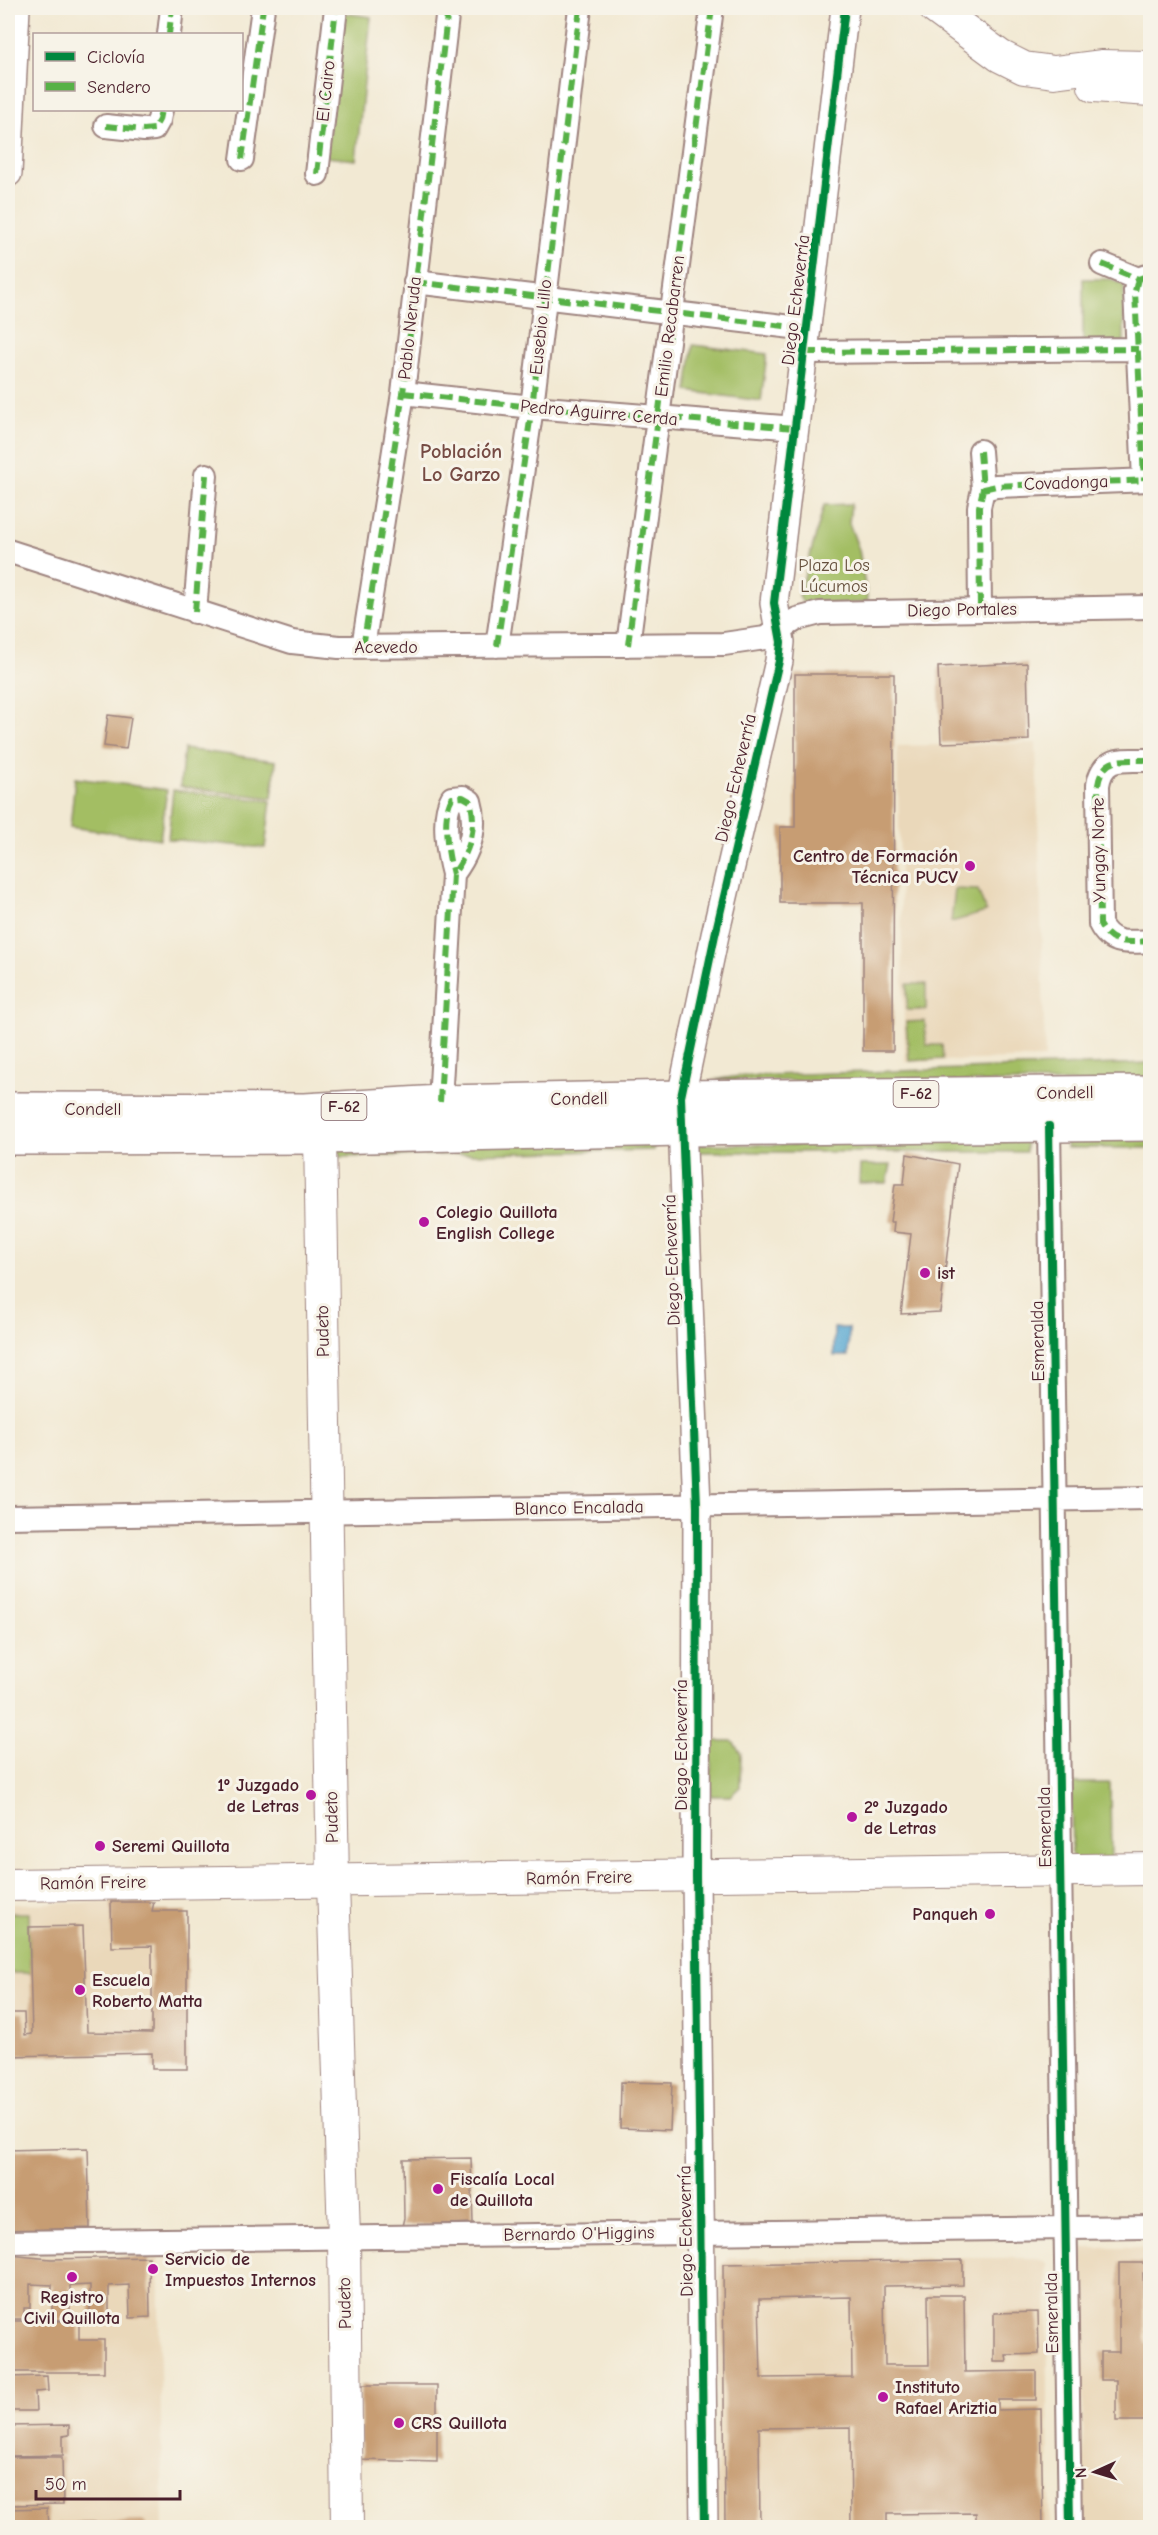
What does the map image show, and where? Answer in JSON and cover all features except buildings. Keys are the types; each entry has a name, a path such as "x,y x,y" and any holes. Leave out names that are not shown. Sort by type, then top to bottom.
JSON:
{"main road":[{"path":"935,8 1012,63 1036,71 1054,72 1101,66 1150,67"},
{"path":"1054,72 1075,82 1099,87 1150,90"},
{"name":"Condell","path":"8,1138 312,1123 440,1102 1150,1092"},
{"name":"Condell","path":"8,1109 312,1123 682,1129 1150,1124"},
{"name":"Pudeto","path":"312,1123 327,1512 333,1882 344,2237 347,2528"},
{"name":"Ramón Freire","path":"8,1884 333,1882 1150,1869"}],"street":[{"path":"8,173 16,8"},
{"path":"169,33 172,8"},
{"path":"242,159 263,8"},
{"name":"El Cairo","path":"317,174 336,8"},
{"name":"Pablo Neruda","path":"363,647 403,393 448,8"},
{"name":"Eusebio Lillo","path":"497,646 532,408 580,8"},
{"name":"Emilio Recabarren","path":"628,645 711,8"},
{"name":"Diego Echeverría","path":"704,2528 696,1876 697,1506 681,1097 715,935 779,661 781,642 777,631 774,603 845,8"},
{"path":"106,126 154,129 159,120 160,111"},
{"path":"1102,264 1144,277 1135,291 1147,480"},
{"path":"415,282 671,312 807,340 1138,349"},
{"name":"Pedro Aguirre Cerda","path":"403,393 532,408 796,428"},
{"path":"980,451 982,489 979,507 980,610"},
{"path":"195,612 206,475"},
{"name":"Covadonga","path":"982,489 996,486 1147,480"},
{"name":"Acevedo","path":"8,551 292,642 324,647 742,643 765,638 777,631"},
{"name":"Diego Portales","path":"777,631 797,619 820,613 1150,607"},
{"name":"Yungay Norte","path":"1150,760 1115,761 1105,765 1098,785 1100,924 1104,933 1118,942 1150,941"},
{"path":"440,1102 453,874"},
{"name":"Esmeralda","path":"1049,1126 1070,2528"},
{"name":"Blanco Encalada","path":"8,1517 1150,1498"},
{"name":"Bernardo O'Higgins","path":"8,2242 1150,2227"}],"shaded area":[{"name":"Centro de Formación Técnica PUCV","path":"1036,743 1045,1058 905,1062 897,746"},
{"name":"Escuela Roberto Matta","path":"111,1902 112,1947 152,1946 152,2053 8,2056 8,1904"},
{"path":"1082,2248 1150,2248 1150,2527 1084,2527"},
{"path":"8,2255 158,2256 163,2527 8,2528"},
{"name":"Instituto Rafael Ariztia","path":"729,2258 1036,2258 1047,2263 1049,2527 717,2528 719,2267"}],"green space":[{"path":"342,13 371,17 356,160 326,157"},
{"path":"1083,279 1111,279 1124,285 1124,342 1083,342"},
{"path":"693,345 767,354 761,401 687,391"},
{"name":"Plaza Los Lúcumos","path":"851,504 849,523 859,550 868,602 805,607 799,596 824,505"},
{"path":"184,749 276,761 272,798 180,787"},
{"path":"75,778 167,790 160,839 70,827"},
{"path":"173,790 271,801 265,848 168,839"},
{"path":"955,889 978,890 986,912 951,922"},
{"path":"907,984 926,984 926,1010 907,1010"},
{"path":"925,1021 926,1045 942,1045 943,1059 909,1061 906,1022"},
{"path":"1150,1063 1150,1083 713,1080 740,1076"},
{"path":"1150,1133 1150,1148 1066,1148 1065,1134"},
{"path":"1026,1135 1026,1152 695,1152 694,1144 819,1145 856,1139"},
{"path":"654,1139 654,1150 336,1157 336,1145"},
{"path":"860,1165 891,1165 887,1183 859,1183"},
{"path":"711,1741 732,1741 741,1753 740,1787 730,1796 711,1796"},
{"path":"1071,1783 1110,1783 1111,1861 1072,1861"},
{"path":"8,1913 29,1913 30,1973 8,1973"}],"water":[{"path":"834,1328 849,1328 848,1356 834,1356"}],"marked path":[{"path":"169,33 172,8"},
{"path":"242,159 263,8"},
{"path":"317,174 336,8"},
{"path":"363,647 403,393 448,8"},
{"path":"497,646 532,407 580,8"},
{"path":"628,645 712,8"},
{"path":"106,126 154,129 161,111"},
{"path":"1102,264 1138,279 1150,275"},
{"path":"1138,279 1135,291 1144,480"},
{"path":"415,282 809,329"},
{"path":"806,352 1138,349"},
{"path":"403,393 532,407 796,428"},
{"path":"980,451 983,489 979,507 980,610"},
{"path":"195,612 206,475"},
{"path":"983,489 996,486 1150,480"},
{"path":"1150,760 1116,761 1105,768 1098,785 1100,924 1104,931 1115,939 1128,942 1150,941"},
{"path":"440,1102 453,874 468,849 473,821 470,801 463,797 452,798 447,815 448,846 453,874"}],"cycle path":[{"path":"704,2528 696,1876 697,1506 681,1097 715,935 779,661 781,642 774,603 845,8"},
{"path":"1049,1126 1070,2528"}],"place":[{"name":"Centro de Formación Técnica PUCV","path":"970,866"},
{"name":"Colegio Quillota English College","path":"424,1222"},
{"name":"ist","path":"925,1273"},
{"name":"1º Juzgado de Letras","path":"311,1795"},
{"name":"2º Juzgado de Letras","path":"852,1817"},
{"name":"Seremi Quillota","path":"100,1846"},
{"name":"Panqueh","path":"990,1914"},
{"name":"Escuela Roberto Matta","path":"80,1990"},
{"name":"Fiscalía Local de Quillota","path":"438,2189"},
{"name":"Servicio de Impuestos Internos","path":"153,2269"},
{"name":"Registro Civil Quillota","path":"72,2277"},
{"name":"Instituto Rafael Ariztia","path":"883,2397"},
{"name":"CRS Quillota","path":"399,2423"}],"district":[{"name":"Población Lo Garzo","path":"461,462"}]}
